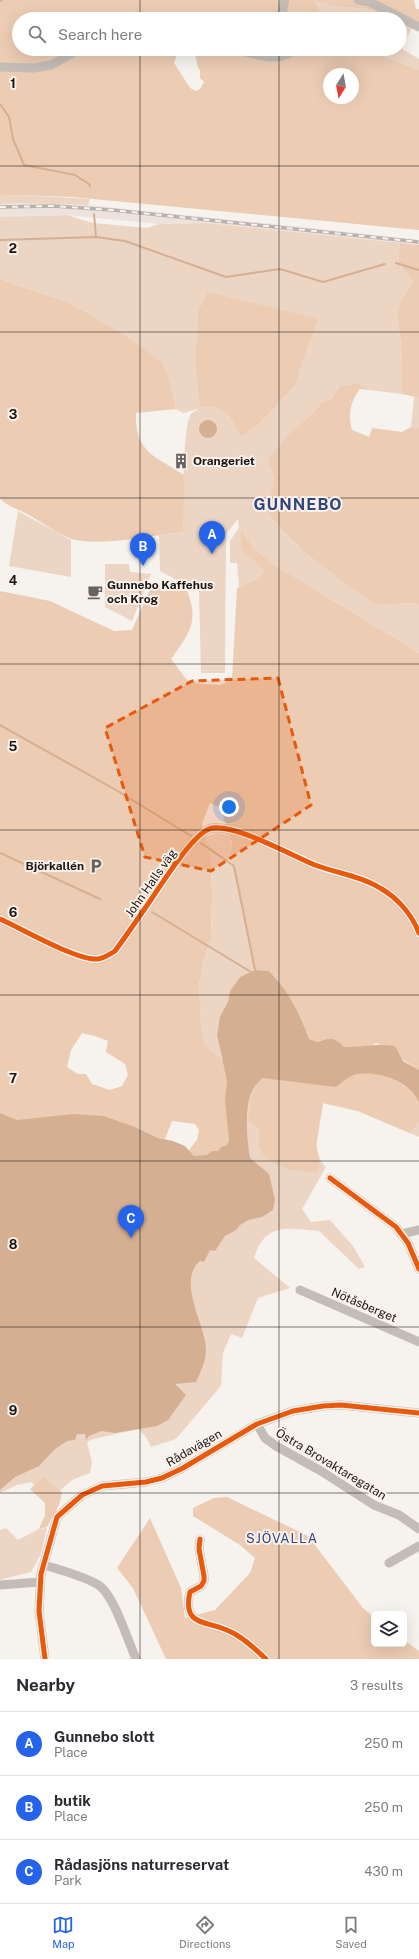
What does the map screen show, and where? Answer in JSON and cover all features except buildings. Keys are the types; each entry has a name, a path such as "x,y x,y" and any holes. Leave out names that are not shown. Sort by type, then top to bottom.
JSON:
{"street":[{"path":"282,12 285,0"},
{"path":"358,0 370,2 390,12"},
{"path":"407,21 419,27"},
{"path":"0,67 34,68 51,66 68,56"},
{"path":"262,56 282,56"},
{"name":"John Halls väg","path":"0,919 73,952 90,958 104,958 115,951 190,846 209,829 228,829 253,837 315,865 380,887 395,898 409,914 419,933"},
{"path":"330,1178 383,1216 402,1234 408,1243 419,1269"},
{"path":"402,1234 419,1230"},
{"name":"Nötåsberget","path":"300,1290 419,1342"},
{"name":"Rådavägen","path":"45,1659 39,1611 40,1582 57,1517 82,1495 102,1486 146,1482 162,1478 183,1468 226,1441 257,1424 293,1411 323,1406 341,1405 419,1413"},
{"name":"Östra Brovaktaregatan","path":"257,1424 265,1438 276,1446 321,1471 374,1505 399,1515 419,1529"},
{"path":"200,1539 198,1549 204,1582 201,1586 190,1592 187,1604 189,1613 197,1621 229,1631 266,1659"},
{"path":"389,1563 419,1546"},
{"path":"44,1565 94,1582 101,1587 109,1596 136,1659"},
{"path":"0,1585 40,1582"}],"highlighted area":[{"path":"278,678 311,805 211,871 145,857 105,728 192,681"}],"shaded area":[{"path":"0,0 414,0 416,9 419,9 419,28 407,24 407,12 376,12 368,9 335,6 314,1 320,12 12,12 12,56 176,56 174,63 190,88 196,91 200,89 204,82 200,78 200,70 198,68 195,56 382,56 419,70 419,230 72,197 19,195 0,196"},
{"path":"313,0 335,6 368,9 376,12 320,12"},
{"path":"407,23 413,25 407,38"},
{"path":"407,52 419,59 419,70 382,56 407,56"},
{"path":"19,195 90,199 88,205 19,203 0,204 0,196"},
{"path":"19,203 88,205 312,228 419,240 419,245 208,223 159,224 67,215 0,217 0,204"},
{"path":"67,215 93,223 147,228 159,224 208,223 400,243 398,262 413,282 400,303 397,314 401,345 402,394 369,390 358,383 340,386 332,398 322,402 313,413 290,433 274,476 267,512 282,530 308,555 349,587 376,605 414,603 419,605 419,653 275,565 255,550 241,531 257,562 267,571 257,579 239,587 237,563 230,563 230,541 239,528 238,519 226,534 225,673 201,673 199,591 160,571 159,535 183,532 186,435 191,414 198,409 183,413 176,409 162,362 120,332 70,303 0,279 0,217","holes":["198,312 303,360 296,385 258,425 243,435 223,409 211,405 200,408 195,363"]},
{"path":"400,243 419,245 419,398 402,394 401,345 397,314 400,303 413,282 398,262"},
{"path":"0,279 70,303 120,332 162,362 168,377 176,409 136,413 137,426 139,437 149,452 184,475 183,532 127,540 97,542 72,539 10,506 0,498"},
{"path":"208,292 318,319 303,360 296,385 258,425 242,436 230,417 221,409 208,406 200,408 195,363 198,312"},
{"path":"358,383 369,390 360,389 354,399 350,414 352,430 369,437 372,428 402,432 411,427 419,428 419,605 414,603 376,605 349,587 308,555 282,530 267,512 274,476 268,460 290,433 313,413 322,402 332,398 340,386"},
{"path":"414,397 419,398 419,428 411,427"},
{"path":"208,420 212,421 216,425 216,433 212,437 208,438 204,437 200,433 199,429 200,425 204,421"},
{"path":"18,511 71,540 71,577 9,566"},
{"path":"241,530 255,550 275,565 419,653 419,1070 377,1043 366,1047 344,1047 338,1041 332,1039 326,1039 318,1042 309,1039 302,1020 282,986 269,971 255,970 232,868 232,842 220,807 210,803 202,824 211,858 212,896 211,938 203,962 199,985 201,1027 205,1045 222,1059 227,1081 225,1100 229,1141 227,1145 221,1147 218,1151 212,1151 207,1156 193,1156 189,1150 197,1140 199,1130 195,1124 172,1121 165,1139 158,1138 133,1126 104,1116 17,1120 0,1113 0,591 50,601 114,631 132,630 151,587 167,584 187,591 191,602 192,620 187,635 171,659 187,680 200,684 220,685 232,680 237,588 257,579 266,571 241,549","holes":["82,1033 108,1041 106,1052 125,1064 128,1075 122,1086 110,1090 92,1084 86,1074 78,1074 67,1067 71,1050"]},
{"path":"105,564 129,564 130,572 151,574 132,621 105,607"},
{"path":"216,833 230,835 232,847 232,868 255,970 240,977 230,991 228,1002 220,1016 217,1035 222,1059 205,1045 201,1027 199,985 203,962 211,938 211,858 205,837"},
{"path":"255,970 269,971 288,994 309,1039 318,1042 326,1039 332,1039 338,1041 344,1047 376,1045 395,1046 403,1061 419,1070 419,1102 414,1094 401,1083 375,1074 366,1073 351,1076 336,1087 262,1078 253,1089 249,1098 247,1115 248,1142 250,1158 269,1174 275,1200 273,1210 262,1217 248,1220 240,1225 236,1230 225,1236 215,1251 210,1250 204,1262 200,1261 193,1270 191,1291 202,1328 206,1350 204,1363 196,1382 175,1384 186,1395 168,1420 157,1426 115,1433 101,1431 89,1436 86,1440 85,1434 77,1434 75,1440 67,1441 55,1449 39,1466 15,1477 0,1490 0,1113 17,1120 74,1114 104,1116 133,1126 158,1138 173,1141 185,1146 194,1156 207,1155 212,1151 218,1151 221,1147 227,1145 229,1141 225,1100 227,1081 217,1035 220,1016 228,1002 230,991 240,977"},
{"path":"223,1059 419,1071 419,1137 358,1111 323,1103 318,1128 317,1145 321,1161 326,1167 302,1209 311,1222 330,1220 353,1246 365,1267 359,1269 319,1231 287,1229 271,1233 264,1238 254,1258 290,1288 258,1298 242,1338 231,1334 223,1353 221,1386 176,1439 151,1447 146,1437 138,1429 94,1439 87,1442 92,1462 90,1473 72,1480 50,1499 31,1482 17,1485 0,1493 0,1114 194,1157"},
{"path":"355,1074 384,1074 401,1084 417,1097 419,1102 419,1122 410,1133 358,1111 323,1103 316,1147 320,1162 318,1171 303,1172 285,1168 264,1155 259,1145 260,1130 248,1120 252,1091 262,1078 335,1087"},
{"path":"44,1477 62,1492 58,1506 47,1527 39,1529 45,1515 45,1503 30,1489"},
{"path":"227,1497 308,1536 363,1608 371,1615 371,1647 407,1647 407,1642 419,1651 419,1659 166,1659 133,1588 117,1568 150,1518 181,1588 185,1618 215,1610 250,1573 255,1558 240,1545 193,1516 193,1508 214,1498"},
{"path":"6,1528 18,1540 39,1529 47,1528 41,1554 31,1572 0,1580 0,1530"}],"waterway":[{"path":"0,104 9,117 13,139 24,165 75,175 90,186"},
{"path":"94,214 96,237"},
{"path":"0,240 96,237 125,241 226,277 280,269 323,282 385,264"},
{"path":"396,263 419,270"},
{"path":"0,725 116,790 191,836"},
{"path":"201,843 234,866 255,970"},
{"path":"0,853 100,899"},
{"path":"152,912 251,972"}],"railway":[{"path":"0,207 53,206 112,210 419,242"}],"cycle path":[{"path":"0,919 63,950 89,958 98,959 104,957 115,951 185,851 194,841 209,829 219,828 232,830 246,835 315,865 365,880 373,884 387,892 404,908 419,933"},
{"path":"330,1178 396,1227 408,1243 419,1269"},
{"path":"45,1659 39,1611 41,1574 57,1517 82,1495 102,1486 146,1482 162,1478 183,1468 257,1424 293,1411 323,1406 341,1405 419,1413"},
{"path":"200,1539 199,1549 204,1581 201,1586 190,1592 188,1603 189,1611 193,1617 198,1620 239,1636 266,1659"}],"place":[{"name":"Orangeriet","path":"181,461"},
{"name":"Gunnebo slott","path":"212,554"},
{"name":"butik","path":"143,566"},
{"name":"Gunnebo Kaffehus och Krog","path":"95,592"},
{"name":"Björkallén","path":"96,866"},
{"name":"Rådasjöns naturreservat","path":"131,1238"}],"district":[{"name":"GUNNEBO","path":"298,504"},
{"name":"SJÖVALLA","path":"282,1538"}]}
